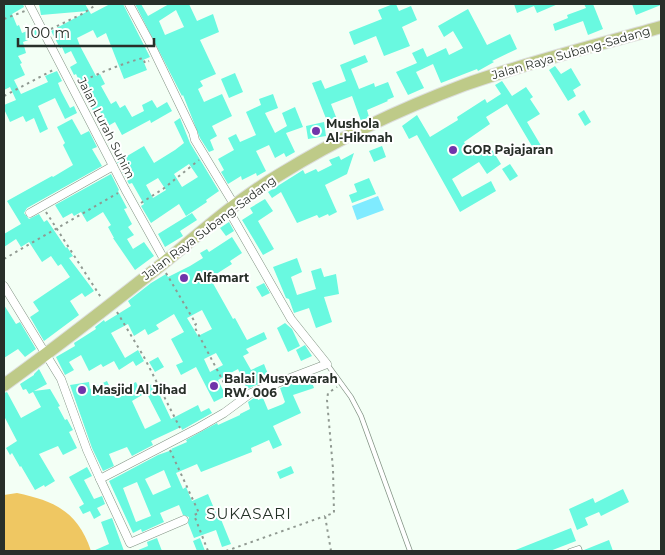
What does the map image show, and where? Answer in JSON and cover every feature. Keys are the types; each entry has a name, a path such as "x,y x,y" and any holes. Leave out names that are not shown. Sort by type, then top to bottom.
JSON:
{"main road":[{"name":"Jalan Raya Subang-Sadang","path":"4,385 46,355 232,208 277,176 311,156 399,112 438,95 536,62 661,27"}],"street":[{"path":"100,479 184,436 251,393 326,364 291,319 204,156 129,4"},
{"name":"Jalan Lurah Suhim","path":"30,6 163,263"},
{"path":"30,213 113,166"},
{"path":"4,286 64,388 87,450 130,543 184,520"}],"lane":[{"path":"326,364 361,416 410,551"},
{"path":"570,551 579,548 580,551"}],"path":[{"path":"45,33 84,13 97,4"},
{"path":"4,19 30,6"},
{"path":"72,86 134,60 142,58 145,62 157,58"},
{"path":"4,96 62,66"},
{"path":"134,206 163,189 204,156"},
{"path":"4,260 125,189"},
{"path":"42,206 144,357 184,436"},
{"path":"163,263 196,324 194,326 234,405"},
{"path":"226,551 334,513 328,393 341,384"},
{"path":"167,444 199,513 194,515 208,551"},
{"path":"325,516 331,551"}],"shaded area":[{"path":"17,493 43,500 63,510 79,527 91,551 4,551 4,495"}],"water":[{"path":"378,196 384,210 357,220 352,206"}],"building":[{"path":"4,4 23,4 24,7 12,14 17,26 19,25 22,33 35,28 39,36 23,42 26,53 18,56 25,75 14,80 21,94 48,82 45,76 57,71 62,81 58,83 61,91 70,108 74,106 77,113 65,119 55,98 38,106 48,129 40,133 34,118 26,122 23,116 10,122 4,109 4,105 16,100 10,87 4,90"},
{"path":"39,4 85,4 91,14 110,4 123,4 150,57 143,60 147,70 124,79 106,33 97,38 93,30 77,38 80,46 96,76 100,74 105,84 101,86 111,104 116,101 120,108 125,105 132,117 144,111 142,105 152,100 157,108 167,102 172,111 151,123 150,120 122,135 115,122 108,126 98,108 93,111 76,74 74,75 70,67 77,63 71,51 65,54 51,31 88,11 41,15"},
{"path":"135,4 141,4 148,16 169,4 189,4 197,21 213,14 219,32 200,40 216,74 200,81 203,86 198,89 204,102 222,94 232,116 212,126 217,136 210,140 214,150 209,152 200,138 182,96","holes":["176,10 184,27 165,35 159,21"]},
{"path":"396,4 399,11 411,6 417,20 402,27 410,46 384,56 376,36 354,45 349,32 382,19 378,10"},
{"path":"514,4 558,4 537,13 534,6 517,13"},
{"path":"584,4 593,4 603,29 588,35 583,21 555,31 553,24 568,18 567,15 586,8"},
{"path":"632,4 661,4 661,5 636,15"},
{"path":"468,9 487,45 510,34 517,49 492,61 494,62 478,71 477,69 441,83 433,64 416,72 424,88 408,95 396,72 417,63 412,53 423,48 427,57 446,48 449,55 463,48 453,31 444,37 438,26"},
{"path":"365,55 368,62 351,69 359,89 374,83 375,87 388,82 394,97 367,110 369,117 361,121 352,96 331,104 336,117 327,121 312,83 321,80 325,89 346,81 340,65"},
{"path":"555,66 561,74 571,68 581,85 573,90 576,96 568,101 549,70"},
{"path":"235,73 243,92 229,98 221,79"},
{"path":"502,81 512,96 526,87 533,97 530,99 540,114 527,122 543,149 536,153 507,104 486,117 490,124 464,142 472,156 489,145 501,164 487,174 479,162 452,179 462,197 491,181 496,191 460,212 417,135 409,139 402,126 417,115 430,137 458,120 457,117 485,99 487,103 501,94 495,85"},
{"path":"273,94 278,108 265,113 275,133 287,126 282,113 295,107 303,127 286,133 295,152 286,157 284,153 275,158 269,145 256,151 266,171 257,176 256,173 242,180 241,176 228,184 221,172 224,170 218,159 234,150 228,138 236,134 240,142 256,135 246,112 261,105 259,99"},
{"path":"584,110 591,122 585,126 578,114"},
{"path":"180,118 190,143 219,191 206,200 207,202 186,216 179,204 151,223 141,206 144,204 132,183 129,184 117,162 144,146 154,163 175,150 184,143 174,122","holes":["189,164 198,177 182,187 174,174","158,178 166,190 153,198 146,185"]},
{"path":"72,119 81,135 89,131 97,147 92,149 102,166 27,208 24,213 29,219 39,214 44,222 47,220 73,256 69,258 94,291 85,297 82,293 70,301 79,315 44,341 30,317 39,311 33,302 70,277 61,264 58,266 51,256 42,262 29,242 21,247 16,239 4,247 4,234 21,224 7,201 73,165 57,127"},
{"name":"Mushola Al-Hikmah","path":"324,122 326,136 308,139 306,126"},
{"path":"382,146 386,157 374,162 369,151"},
{"path":"354,153 347,174 325,185 337,212 329,216 328,214 319,218 317,215 297,223 281,192 272,198 268,192 303,170 305,174 316,169 318,172 332,165 329,160 339,156 341,160"},
{"path":"510,164 518,176 510,181 502,169"},
{"path":"111,174 127,208 124,209 132,224 128,227 134,235 127,239 133,249 144,242 154,256 135,270 113,238 108,227 111,225 103,212 87,222 81,212 74,216 72,213 63,218 55,205"},
{"path":"369,178 376,194 352,203 349,195 357,192 354,184"},
{"path":"265,199 273,211 258,221 274,249 263,255 242,220 253,213 250,208"},
{"path":"192,213 197,220 180,231 183,236 165,247 158,234"},
{"path":"229,222 234,231 226,236 220,228"},
{"path":"232,237 242,253 230,261 232,264 210,278 247,340 264,332 267,339 246,349 249,353 243,356 251,370 264,364 270,379 247,389 238,369 218,380 226,396 214,402 196,367 181,375 176,365 183,362 171,339 184,332 174,314 156,325 159,329 148,335 145,329 134,336 128,324 111,333 125,358 138,350 144,361 136,366 133,361 119,370 114,361 103,367 101,364 89,371 81,355 69,362 74,370 65,375 56,357 75,346 74,343 96,329 95,327 104,320 105,322 131,306 128,301 151,283 166,274 168,277 190,266 203,258 200,253 207,249 209,252","holes":["202,310 212,329 198,336 187,318","216,353 223,365 210,372 204,359"]},
{"path":"297,258 302,272 291,277 297,295 316,289 311,271 321,268 324,277 336,274 339,294 324,297 332,322 316,328 309,308 294,313 273,267"},
{"path":"264,283 270,293 262,297 256,287"},
{"path":"4,305 16,324 20,322 36,349 25,357 18,349 4,358"},
{"path":"285,323 292,329 300,346 288,352 277,328"},
{"path":"305,345 312,356 301,361 296,350"},
{"path":"158,357 164,367 155,372 149,362"},
{"path":"39,369 47,384 34,391 50,389 60,406 58,407 65,420 67,419 73,430 69,432 77,448 63,455 58,446 39,454 55,481 35,490 21,466 6,448 17,441 4,416 4,393 7,392 21,418 41,407 33,392 29,394 26,389 23,390 20,384 34,375"},
{"path":"310,377 314,388 293,395 301,413 273,426 282,445 273,449 269,440 251,448 252,452 201,472 197,464 176,473 183,489 186,487 192,501 208,494 216,513 218,512 231,544 222,547 216,530 194,538 188,523 189,517 183,515 179,505 160,513 164,522 142,532 141,529 133,533 109,481 187,442 186,440 217,423 218,425 240,415 250,409 248,402 254,398 257,397 258,400 263,398 268,410 283,404 285,402 280,388","holes":["164,470 171,487 153,495 145,479","137,482 151,516 136,522 123,488"]},
{"path":"107,381 114,396 129,389 128,386 136,382 142,395 132,401 145,429 161,421 144,388 154,383 171,419 198,405 201,412 209,408 212,413 182,430 181,427 151,441 153,445 132,456 127,447 109,454 114,466 103,471 92,448 70,385 89,382 90,389"},
{"path":"291,466 294,473 280,479 277,472"},
{"path":"87,467 92,476 84,480 94,499 102,496 105,504 97,508 101,515 94,519 90,511 83,514 79,507 84,504 69,477"},
{"path":"623,489 629,502 601,516 599,512 585,518 588,525 577,530 569,509 593,498 595,503"},
{"path":"112,518 124,551 93,551 109,544 101,522"},
{"path":"571,528 576,541 550,551 513,551"},
{"path":"157,538 162,551 136,551 148,546 147,542"},
{"path":"200,538 205,551 197,551 193,541"},
{"path":"609,540 613,551 584,551 584,550"}],"place":[{"name":"Mushola Al-Hikmah","path":"316,131"},
{"name":"GOR Pajajaran","path":"453,150"},
{"name":"Alfamart","path":"184,278"},
{"name":"Balai Musyawarah RW. 006","path":"214,386"},
{"name":"Masjid Al Jihad","path":"82,390"}],"district":[{"name":"SUKASARI","path":"249,514"}]}
